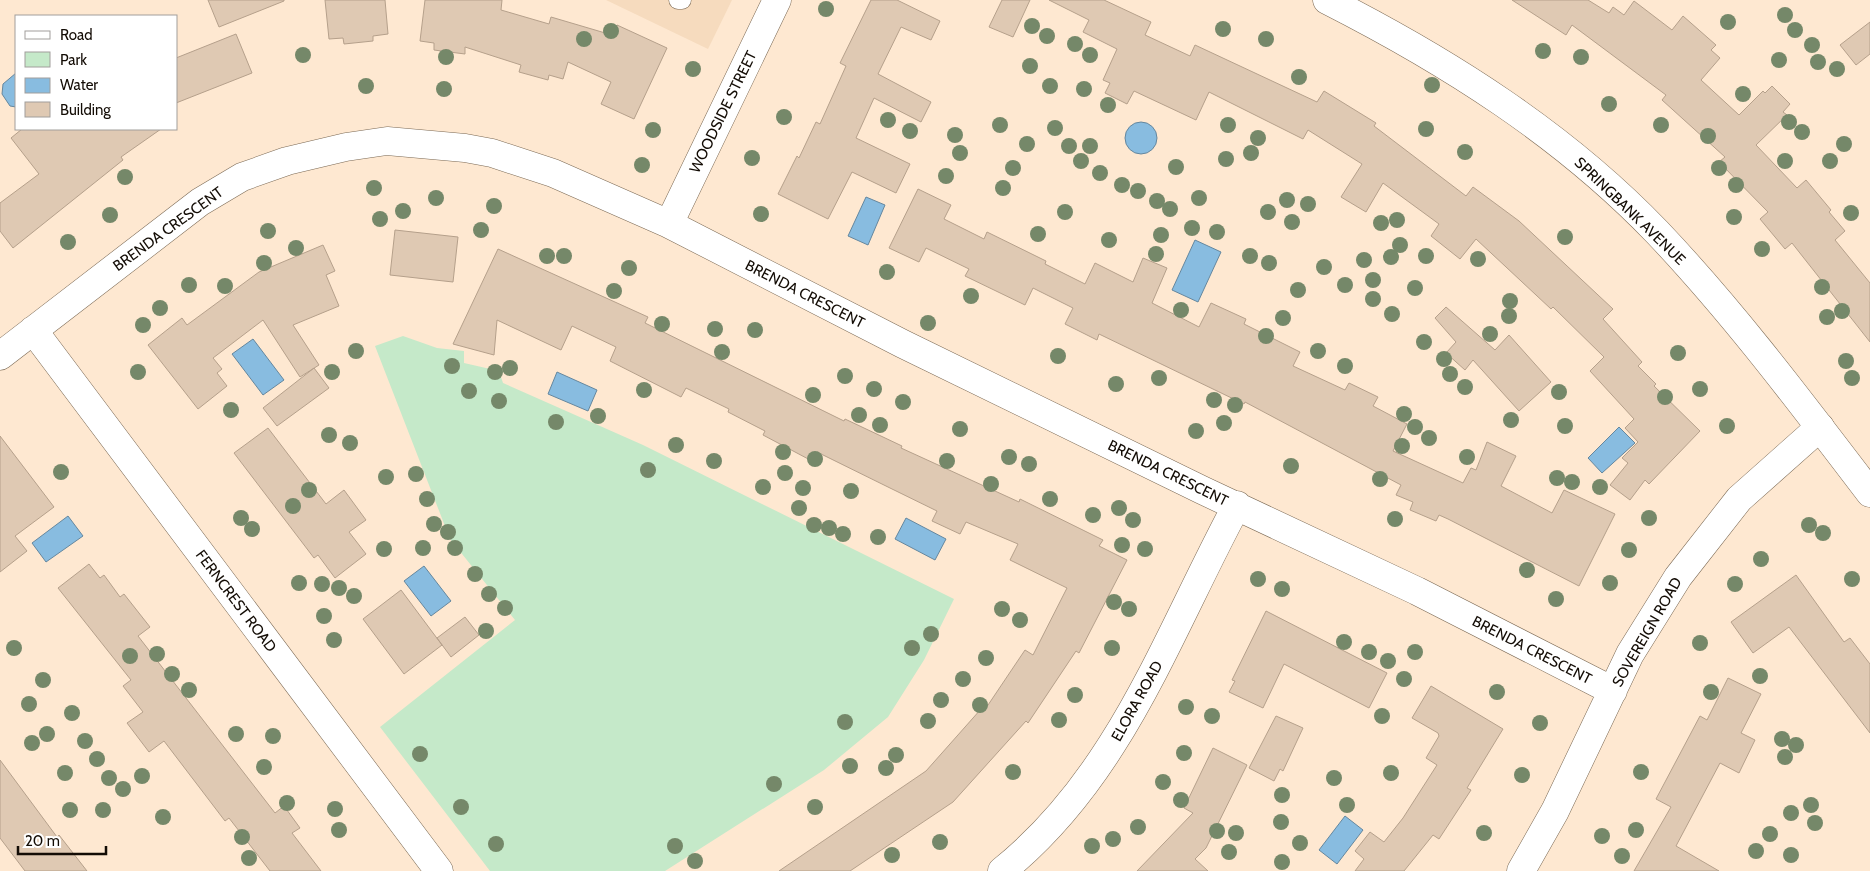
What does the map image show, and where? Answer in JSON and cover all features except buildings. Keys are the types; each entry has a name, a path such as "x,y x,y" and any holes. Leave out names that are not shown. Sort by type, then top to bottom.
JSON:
{"street":[{"name":"WOODSIDE STREET","path":"669,224 777,0"},
{"name":"SPRINGBANK AVENUE","path":"1327,0 1394,34 1482,87 1594,173 1656,230 1704,282 1820,427 1870,493"},
{"name":"BRENDA CRESCENT","path":"0,356 200,202 242,177 287,161 346,147 387,142 465,148 492,153 553,173 669,224 911,348 1417,590 1613,691"},
{"name":"FERNCREST ROAD","path":"33,330 439,871"},
{"name":"SOVEREIGN ROAD","path":"1521,871 1555,811 1630,654 1678,577 1708,536 1739,499 1820,427"},
{"name":"ELORA ROAD","path":"1002,871 1060,818 1100,765 1159,660 1237,505"}],"shaded area":[{"path":"606,0 732,0 708,49"}],"green space":[{"path":"403,336 437,348 464,351 464,363 499,371 503,383 643,445 954,599 924,660 888,717 824,770 665,871 490,871 380,727 515,620 450,539 375,346"}],"water":[{"path":"15,74 15,107 10,106 2,94 3,84"},
{"path":"1141,122 1152,127 1157,138 1152,149 1141,154 1130,149 1125,138 1130,127"},
{"path":"866,197 885,205 868,245 848,236"},
{"path":"1195,240 1221,252 1198,302 1172,290"},
{"path":"253,339 284,380 263,395 232,354"},
{"path":"557,372 597,390 588,411 548,394"},
{"path":"1619,427 1635,443 1602,473 1588,458"},
{"path":"68,516 83,536 46,562 32,543"},
{"path":"906,518 946,539 935,560 895,539"},
{"path":"424,566 451,601 431,616 404,581"},
{"path":"1345,816 1363,830 1337,864 1319,850"}]}
